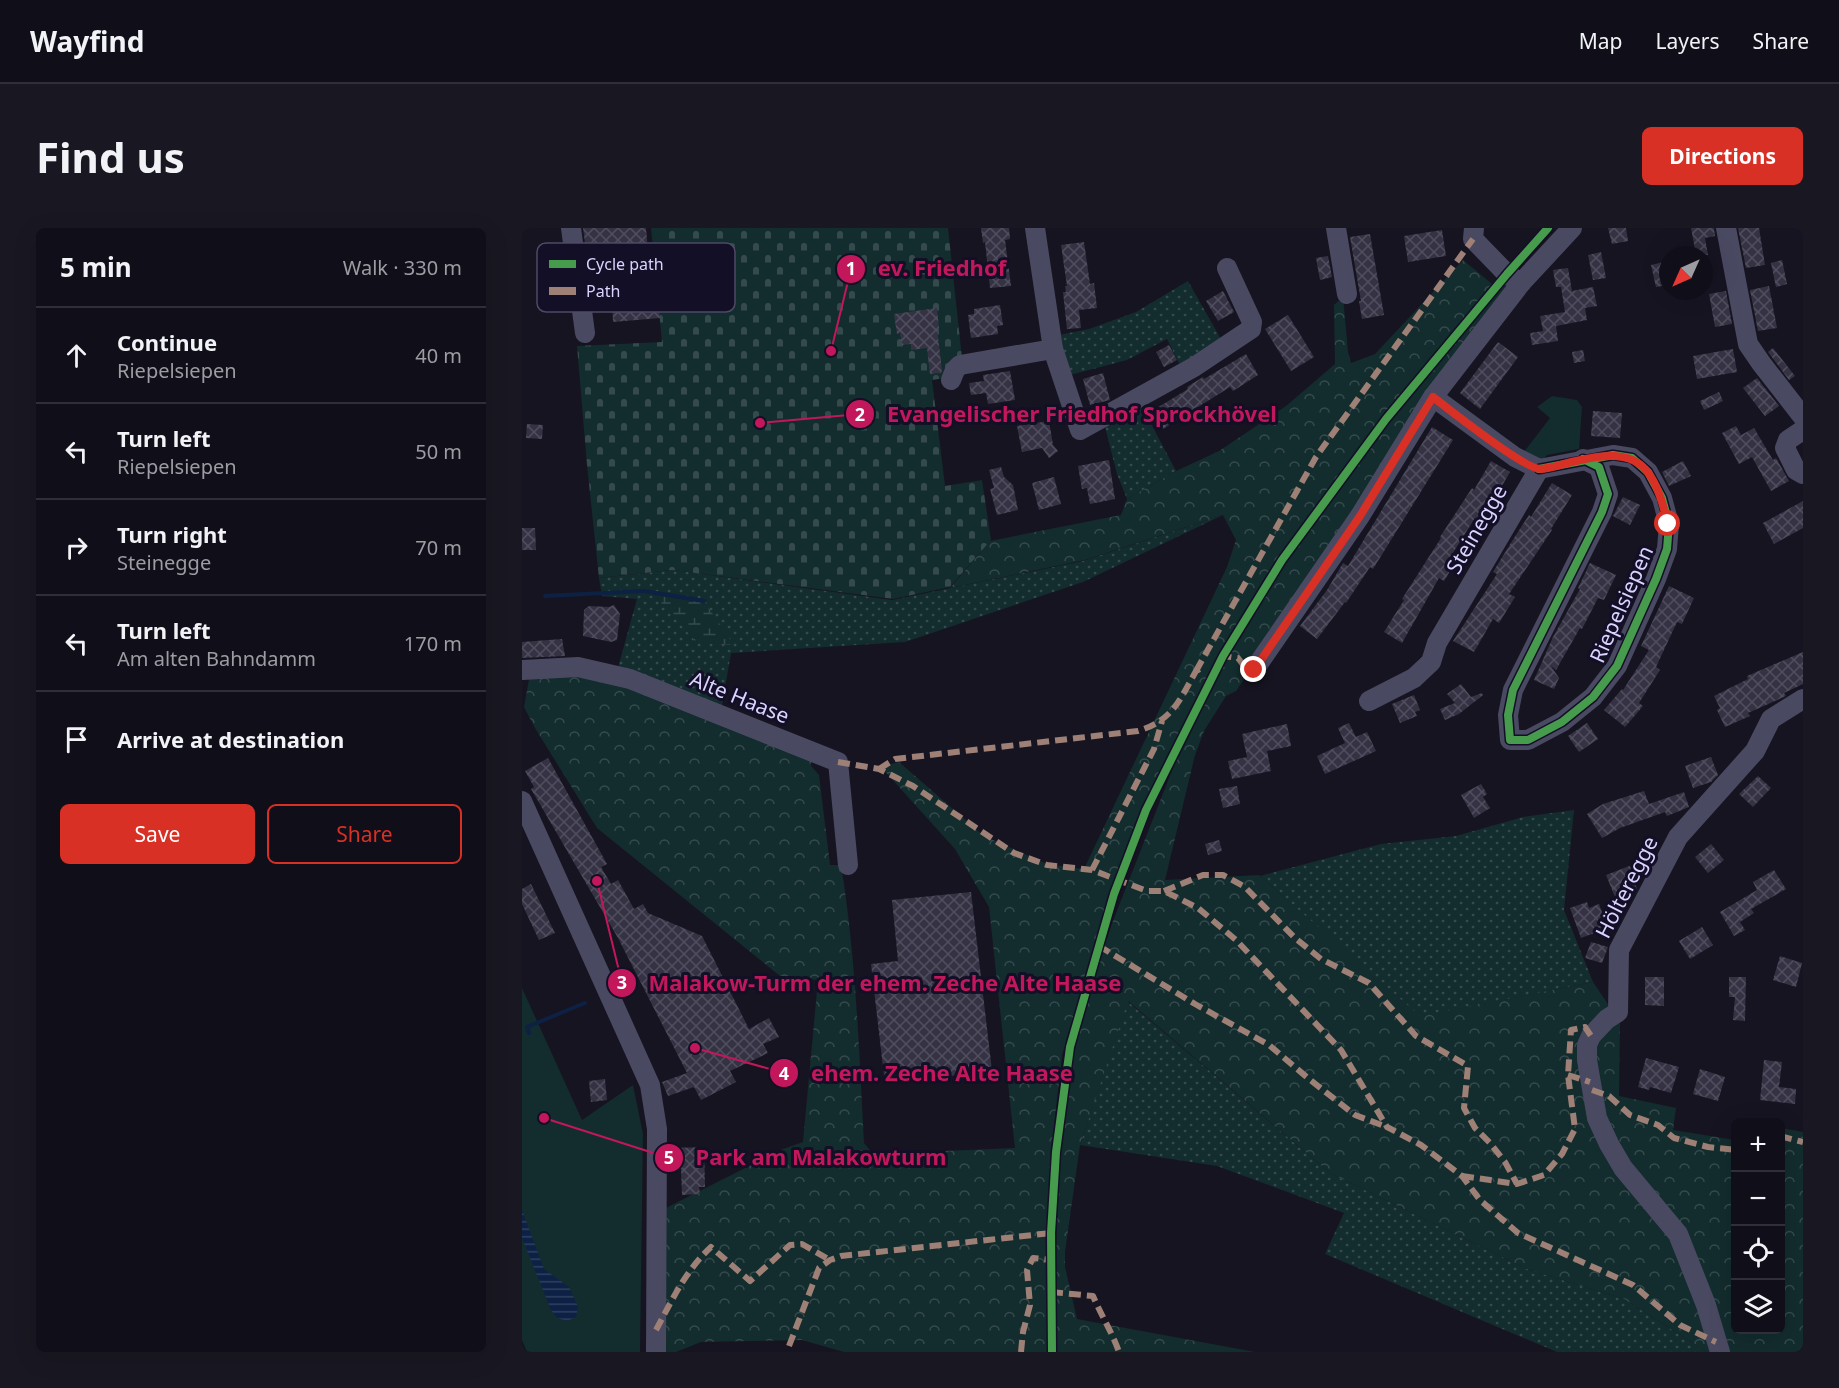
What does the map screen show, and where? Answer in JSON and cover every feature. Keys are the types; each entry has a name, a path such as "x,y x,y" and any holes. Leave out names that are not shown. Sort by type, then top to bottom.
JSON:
{"street":[{"path":"571,228 573,243"},
{"path":"1035,228 1053,349 1080,430 1194,367 1251,329 1252,322 1227,268"},
{"path":"1336,228 1347,294"},
{"path":"1474,228 1473,239 1507,274 1521,283"},
{"path":"1254,670 1360,516 1433,397 1521,283 1572,228"},
{"path":"1726,228 1748,344 1803,417"},
{"path":"582,312 585,333"},
{"path":"951,380 960,365 1053,349"},
{"path":"1433,397 1515,457 1539,469"},
{"path":"1803,430 1788,440 1785,448 1796,470 1803,474"},
{"name":"Riepelsiepen","path":"1539,469 1583,459 1613,455 1632,458 1648,472 1662,498 1668,524 1667,549 1617,666 1593,697 1562,722 1528,740 1510,740 1508,715 1513,690 1602,512 1608,494 1599,467 1583,459"},
{"name":"Steinegge","path":"1369,701 1414,678 1431,662 1437,643 1539,469"},
{"name":"Alte Haase","path":"522,670 578,666 630,679 838,762 848,865"},
{"name":"Hölteregge","path":"1720,1352 1706,1305 1678,1234 1623,1168 1597,1118 1587,1060 1587,1045 1591,1036 1607,1019 1618,1012 1619,950 1678,837 1755,751 1771,719 1803,699"},
{"path":"522,801 650,1085 657,1129 656,1352"}],"green space":[{"path":"651,228 948,228 962,358 945,378 932,380 945,486 982,480 991,540 950,587 893,599 672,570 599,578 577,346 662,342 659,312 735,312 735,243 652,243"},
{"path":"1463,260 1492,284 1384,414 1281,557 1246,610 1166,758 1110,892 1062,1055 1051,1152 1048,1352 844,1352 802,1340 701,1342 676,1352 662,1352 666,1208 783,1149 803,1142 818,980 780,976 597,828 524,707 530,674 573,673 617,682 812,757 811,766 819,775 830,865 841,865 846,900 856,1004 864,1143 873,1154 1015,1148 989,907 955,849 881,767 899,762 984,836 1047,864 1084,869 1227,567 1236,540 1223,515 1085,560 950,588 990,541 1121,515 1127,499 1176,471 1219,451 1286,406 1335,364 1334,305 1343,297 1351,363 1375,354"},
{"path":"1507,280 1516,285 1236,691 1226,696 1204,731 1195,755 1165,880 1259,875 1420,1016 1593,982 1620,1022 1619,1096 1676,1108 1673,1130 1731,1139 1731,1334 1785,1334 1785,1129 1803,1132 1803,1352 1707,1352 1624,1299 1527,1269 1330,1173 1128,1001 1080,1145 1065,1252 1065,1267 1077,1319 1255,1352 1056,1352 1055,1279 1059,1153 1074,1046 1113,921 1184,740 1251,613 1283,563 1390,420"},
{"path":"1188,281 1222,341 1181,367 1167,339 1127,360 1070,375 1059,335 1089,329 1136,312"},
{"path":"1552,396 1577,400 1582,407 1579,449 1547,455 1540,462 1523,453 1550,418 1537,407"},
{"path":"1139,401 1176,471 1127,499 1117,474 1104,423"},
{"path":"1223,515 1083,582 905,642 731,653 721,711 617,671 637,599 602,596 599,578 673,570 892,600 1083,561"},
{"path":"662,594 704,601 734,645 697,643 658,599"},
{"path":"1574,810 1564,910 1593,982 1419,1017 1260,876 1381,844 1456,836 1523,817"},
{"path":"522,988 582,1120 633,1085 643,1134 640,1352 527,1352 522,1340"},
{"path":"1127,1001 1330,1173 1527,1269 1624,1299 1707,1352 1557,1352 1325,1254 1344,1213 1217,1166 1080,1145"}],"water":[{"path":"522,1210 544,1269 569,1287 578,1307 576,1317 567,1321 557,1318 551,1310 522,1238"}],"building":[{"path":"583,228 646,228 647,243 585,243"},
{"path":"981,228 1009,228 1010,239 1005,240 1011,286 990,288 985,242 983,243"},
{"path":"1608,228 1626,228 1628,241 1612,244"},
{"path":"1691,228 1714,228 1715,236 1705,238 1706,246 1694,246"},
{"path":"1738,228 1759,228 1765,265 1746,268"},
{"path":"1442,230 1446,256 1408,262 1404,236"},
{"path":"1370,234 1384,315 1362,319 1350,237"},
{"path":"1084,242 1090,284 1094,283 1097,308 1079,310 1081,328 1067,329 1063,292 1066,292 1065,286 1067,286 1061,245"},
{"path":"1601,252 1606,278 1593,280 1588,255"},
{"path":"1328,256 1332,277 1320,280 1316,258"},
{"path":"1782,260 1787,284 1776,287 1771,263"},
{"path":"1659,263 1659,286 1656,287 1651,265"},
{"path":"1568,268 1572,291 1593,287 1597,306 1585,308 1587,320 1556,326 1558,341 1532,345 1530,333 1543,331 1540,316 1565,312 1561,287 1556,287 1553,270"},
{"path":"1769,286 1777,328 1758,331 1750,290"},
{"path":"1223,291 1234,312 1218,321 1206,301"},
{"path":"1726,291 1732,324 1715,327 1710,300 1713,300 1713,293"},
{"path":"1000,305 1003,325 997,326 998,334 971,338 968,315 974,314 974,309"},
{"path":"937,308 942,370 941,373 930,374 927,348 911,350 911,344 902,345 900,333 897,334 894,314"},
{"path":"613,312 659,312 660,318 613,322"},
{"path":"1288,315 1314,357 1291,371 1265,329"},
{"path":"1498,342 1518,357 1480,409 1460,393"},
{"path":"1169,345 1177,360 1164,367 1156,352"},
{"path":"1773,348 1795,376 1789,380 1768,352"},
{"path":"1733,349 1737,372 1697,379 1693,356"},
{"path":"1583,350 1585,361 1574,363 1572,352"},
{"path":"1246,354 1258,375 1233,391 1230,387 1163,429 1152,411 1203,377 1204,379"},
{"path":"1010,371 1015,400 988,404 986,393 971,395 969,383 984,381 983,375"},
{"path":"1103,373 1110,400 1090,405 1083,379"},
{"path":"1757,378 1779,406 1765,416 1743,388"},
{"path":"1719,392 1723,401 1704,410 1700,401"},
{"path":"1593,411 1622,413 1620,438 1591,436"},
{"path":"1049,421 1053,445 1058,451 1049,458 1042,448 1022,452 1017,426"},
{"path":"527,424 543,425 542,439 526,438"},
{"path":"1736,426 1741,435 1754,428 1773,460 1776,458 1789,481 1771,491 1752,457 1739,464 1722,433"},
{"path":"1432,427 1453,440 1373,569 1370,567 1346,603 1317,639 1300,626 1327,590 1343,563 1348,566"},
{"path":"1109,460 1115,499 1090,504 1087,488 1082,489 1078,466"},
{"path":"1491,461 1510,472 1499,491 1496,489 1477,520 1475,518 1449,559 1455,563 1444,581 1439,578 1402,643 1384,632 1440,537 1472,488 1474,490"},
{"path":"1683,461 1691,476 1669,486 1662,472"},
{"path":"1001,467 1004,477 1013,485 1018,510 997,515 990,489 994,488 989,470"},
{"path":"1054,477 1061,504 1039,510 1032,483"},
{"path":"1552,483 1572,495 1552,530 1509,594 1515,597 1499,623 1493,619 1474,652 1453,641 1497,574 1493,572 1514,538 1529,515 1531,517"},
{"path":"1623,497 1640,505 1630,525 1613,516"},
{"path":"1803,501 1803,528 1774,544 1763,523"},
{"path":"522,528 535,528 536,550 522,550"},
{"path":"1590,563 1616,575 1604,600 1598,598 1556,670 1551,666 1559,678 1554,689 1534,680 1553,637 1580,589 1578,588"},
{"path":"1669,586 1694,598 1682,624 1677,622 1656,667 1660,670 1639,703 1643,706 1625,727 1604,710 1623,690 1649,650 1641,646"},
{"path":"614,605 620,614 617,640 611,642 583,636 584,610 589,606"},
{"path":"562,639 565,656 522,658 522,642"},
{"path":"1803,652 1803,684 1784,693 1786,696 1748,713 1750,716 1725,727 1717,710 1720,708 1714,696 1748,679 1747,676"},
{"path":"1461,684 1471,697 1482,693 1483,695 1459,714 1445,720 1440,709 1455,703 1447,694"},
{"path":"1414,695 1420,710 1415,712 1417,716 1400,723 1392,704"},
{"path":"1349,723 1356,737 1367,732 1376,751 1325,774 1317,756 1345,743 1338,728"},
{"path":"1587,723 1598,739 1579,752 1568,736"},
{"path":"1287,724 1291,746 1267,751 1271,771 1232,779 1228,761 1247,757 1242,734"},
{"path":"1711,757 1718,775 1711,782 1693,788 1685,766"},
{"path":"548,758 607,864 601,867 611,884 618,880 634,909 643,904 648,913 702,936 749,1029 769,1018 779,1037 763,1044 768,1053 730,1071 736,1082 701,1100 694,1087 668,1096 662,1082 687,1073 618,938 531,789 534,787 525,771"},
{"path":"1758,776 1771,788 1753,807 1739,794"},
{"path":"1481,784 1487,794 1483,797 1490,808 1474,818 1461,795"},
{"path":"1237,786 1240,804 1223,808 1219,789"},
{"path":"1644,791 1649,804 1684,792 1689,807 1667,816 1665,812 1620,828 1602,838 1587,814 1603,804"},
{"path":"1219,840 1222,851 1208,855 1205,844"},
{"path":"1711,844 1724,860 1708,873 1695,857"},
{"path":"1640,862 1645,874 1633,878 1637,889 1615,897 1606,875"},
{"path":"1774,870 1786,889 1751,909 1754,913 1740,922 1745,930 1734,936 1720,912 1757,890 1753,882"},
{"path":"531,884 555,933 539,940 522,904 522,889"},
{"path":"971,892 992,1071 885,1084 871,964 898,961 892,900"},
{"path":"1587,902 1589,908 1599,904 1608,928 1581,938 1570,908"},
{"path":"1702,927 1713,945 1690,959 1679,941"},
{"path":"1591,942 1608,947 1602,963 1585,958"},
{"path":"1780,956 1802,963 1796,987 1773,980"},
{"path":"1645,977 1664,977 1664,1006 1645,1005"},
{"path":"1729,977 1746,977 1745,1021 1733,1020 1735,997 1729,997"},
{"path":"1646,1058 1679,1067 1671,1093 1650,1087 1649,1090 1638,1087"},
{"path":"1764,1060 1782,1062 1779,1087 1796,1089 1795,1104 1760,1100"},
{"path":"1700,1069 1725,1077 1718,1101 1693,1094"},
{"path":"605,1079 607,1100 591,1102 589,1081"},
{"path":"704,1147 705,1187 699,1187 700,1194 682,1195 681,1169 673,1169 672,1148"}],"waterway":[{"path":"545,596 644,591 704,601"},
{"path":"529,1033 527,1027 585,1003"}],"marked path":[{"path":"1196,671 1316,457 1473,239"},
{"path":"1220,658 1223,656 1238,658 1251,675"},
{"path":"879,769 895,759 1138,731 1167,715 1174,708 1196,671 1202,668"},
{"path":"1092,870 1154,749 1162,721"},
{"path":"838,762 879,769 913,786 1014,853 1047,865 1092,870 1147,891 1164,891 1198,908 1236,940 1341,1050 1387,1127 1421,1145 1462,1176 1480,1200 1518,1233 1633,1285 1680,1325 1716,1342"},
{"path":"1164,891 1203,875 1223,875 1245,887 1295,938 1321,959 1369,983 1416,1036 1468,1066 1464,1108 1475,1128 1505,1162 1517,1184"},
{"path":"1099,946 1195,1004 1269,1045 1355,1115 1387,1127"},
{"path":"1462,1176 1517,1184 1544,1175 1562,1154 1575,1129 1568,1075 1571,1030 1585,1027 1591,1036"},
{"path":"1568,1075 1590,1082"},
{"path":"1592,1090 1609,1096 1630,1115 1658,1125 1674,1138 1708,1147 1731,1149"},
{"path":"1785,1137 1803,1142"},
{"path":"789,1346 819,1268 830,1260 841,1256 1051,1233"},
{"path":"656,1330 687,1275 711,1247 750,1281 790,1245 802,1244 830,1260"},
{"path":"1021,1352 1030,1305 1027,1270 1033,1258 1051,1260"},
{"path":"1051,1292 1093,1296 1119,1352"}],"cycle path":[{"path":"1052,1352 1051,1233 1056,1152 1070,1047 1114,894 1146,810 1223,656 1282,560 1386,419 1548,228"},
{"path":"1539,469 1613,455 1632,458 1648,472 1662,498 1669,524 1667,549 1617,666 1593,697 1562,722 1528,740 1510,740 1508,715 1513,690 1602,512 1608,494 1599,467 1583,459"}],"place":[{"name":"ev. Friedhof","path":"831,351"},
{"name":"Evangelischer Friedhof Sprockhövel","path":"760,423"},
{"name":"Malakow-Turm der ehem. Zeche Alte Haase","path":"597,881"},
{"name":"ehem. Zeche Alte Haase","path":"695,1048"},
{"name":"Park am Malakowturm","path":"544,1118"}],"route":[{"path":"1254,670 1360,516 1433,397 1515,457 1539,469 1613,455 1632,458 1648,472 1662,498 1668,524"}]}
